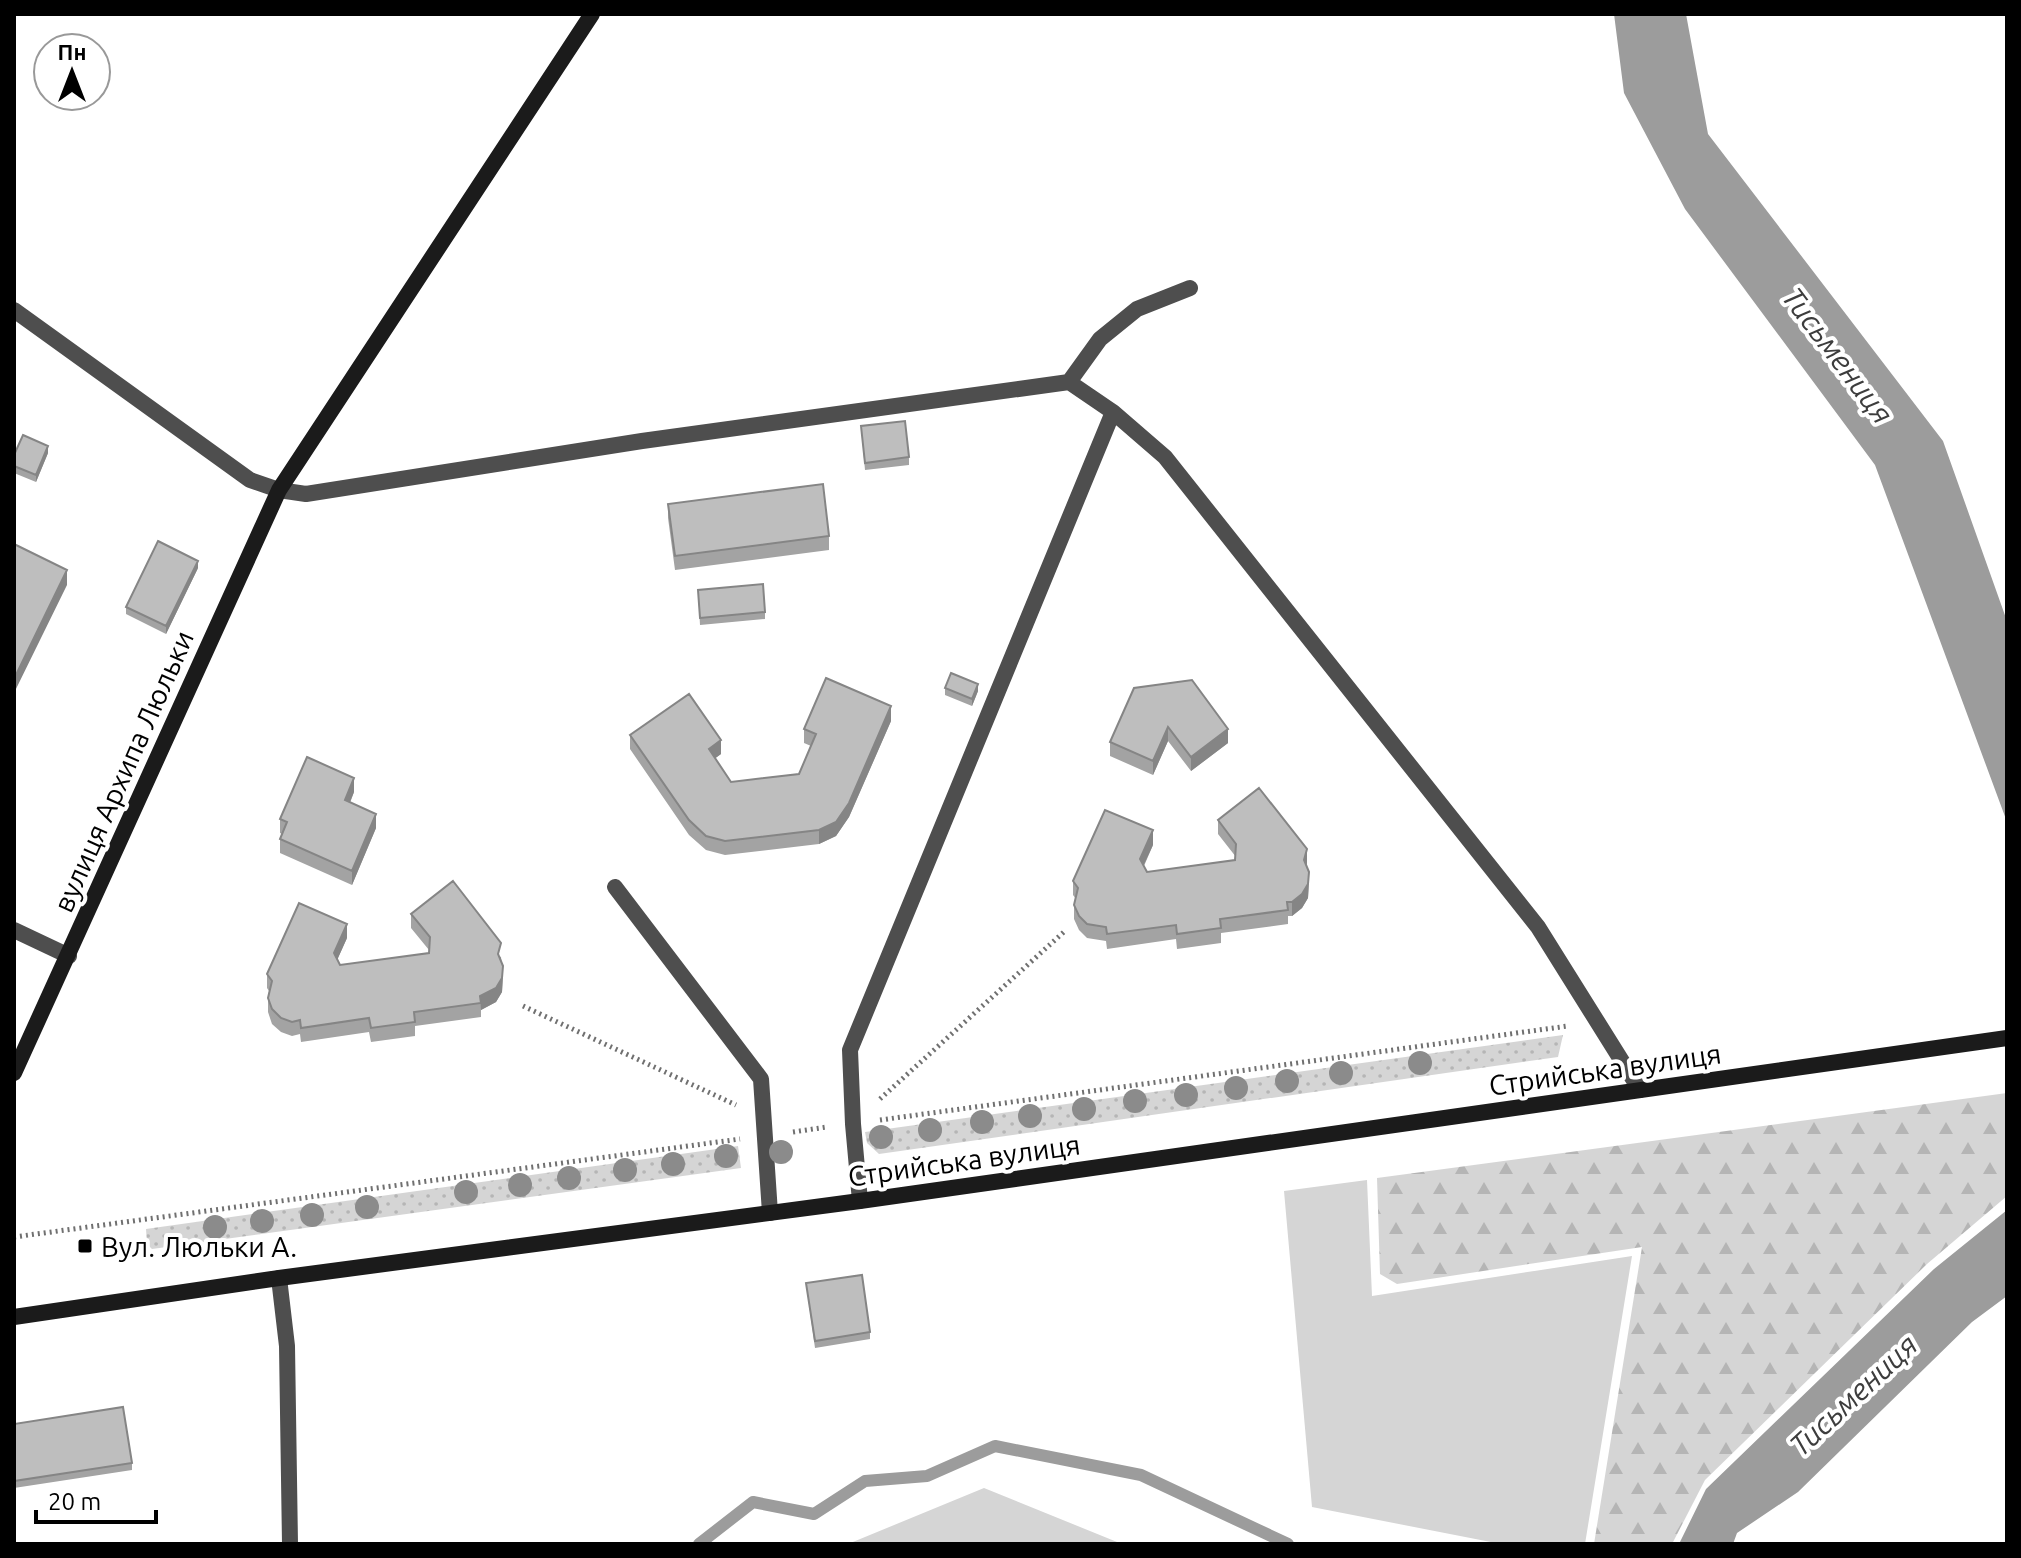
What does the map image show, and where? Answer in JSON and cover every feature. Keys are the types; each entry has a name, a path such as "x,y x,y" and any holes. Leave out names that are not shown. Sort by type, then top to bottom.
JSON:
{"main road":[{"name":"вулиця Архипа Люльки","path":"14,1073 279,490 592,14"},
{"name":"Стрийська вулиця","path":"14,1317 279,1278 860,1201 2007,1038"}],"street":[{"path":"1069,382 1100,339 1137,309 1190,288"},
{"path":"14,310 250,480 279,490 306,494 642,441 1069,382 1113,412 1165,457 1538,927 1640,1090"},
{"path":"860,1201 850,1050 1113,412"},
{"path":"615,887 761,1079 770,1213"},
{"path":"14,930 69,956"},
{"path":"279,1278 287,1346 290,1544"}],"path":[{"path":"853,1124 1066,930"},
{"path":"523,1006 763,1117"},
{"path":"14,1237 1597,1022"}],"green space":[{"path":"1563,1035 1558,1057 879,1154 867,1143 865,1132"},
{"path":"2007,1093 2007,1196 1927,1264 1705,1480 1672,1544 1594,1544 1642,1247 1397,1284 1380,1274 1377,1178"},
{"path":"738,1146 741,1168 152,1249 147,1244 146,1229"},
{"path":"1367,1180 1372,1296 1632,1256 1585,1544 1501,1544 1312,1507 1284,1191"},
{"path":"984,1488 1122,1544 848,1544"}],"water":[{"name":"Тисьмениця","path":"1614,14 1686,14 1708,134 1943,441 2007,621 2007,822 1875,465 1685,209 1624,93"},
{"name":"Тисьмениця","path":"2007,1210 2007,1296 1972,1322 1798,1492 1737,1533 1733,1544 1679,1544 1706,1489 1934,1269"}],"building":[{"path":"905,421 909,457 865,463 861,426"},
{"path":"23,435 48,446 36,475 14,466 14,455"},
{"path":"823,484 829,536 675,556 668,504"},
{"path":"158,541 198,561 166,626 126,607"},
{"path":"14,544 67,570 14,679"},
{"path":"763,584 765,612 700,618 698,590"},
{"path":"951,673 978,684 972,699 945,688"},
{"path":"826,678 891,706 849,803 836,822 819,830 725,841 706,836 689,820 630,735 689,694 721,740 709,749 731,782 799,774 816,734 804,729"},
{"path":"1192,680 1228,729 1191,757 1168,727 1153,761 1110,742 1134,688"},
{"path":"307,757 354,778 345,800 376,814 352,871 280,839 287,822 280,819"},
{"path":"1259,788 1307,849 1304,860 1309,872 1308,884 1302,894 1287,902 1288,910 1220,919 1221,928 1177,934 1176,925 1107,934 1106,927 1087,924 1079,916 1074,905 1078,888 1073,881 1105,810 1153,830 1140,859 1147,872 1235,860 1236,844 1218,820"},
{"path":"453,881 501,943 498,954 503,966 502,978 496,988 480,996 481,1003 414,1012 415,1022 371,1028 369,1018 301,1028 300,1020 292,1022 281,1018 272,1009 268,998 272,981 267,974 299,903 347,924 334,953 340,965 429,953 430,937 411,914"},
{"path":"862,1275 870,1332 815,1341 806,1283"},
{"path":"123,1407 132,1463 14,1481 14,1424"}],"waterway":[{"path":"699,1544 753,1502 814,1514 865,1481 927,1476 995,1446 1141,1475 1288,1544"}],"place":[{"name":"Вул. Люльки А.","path":"85,1246"}]}
